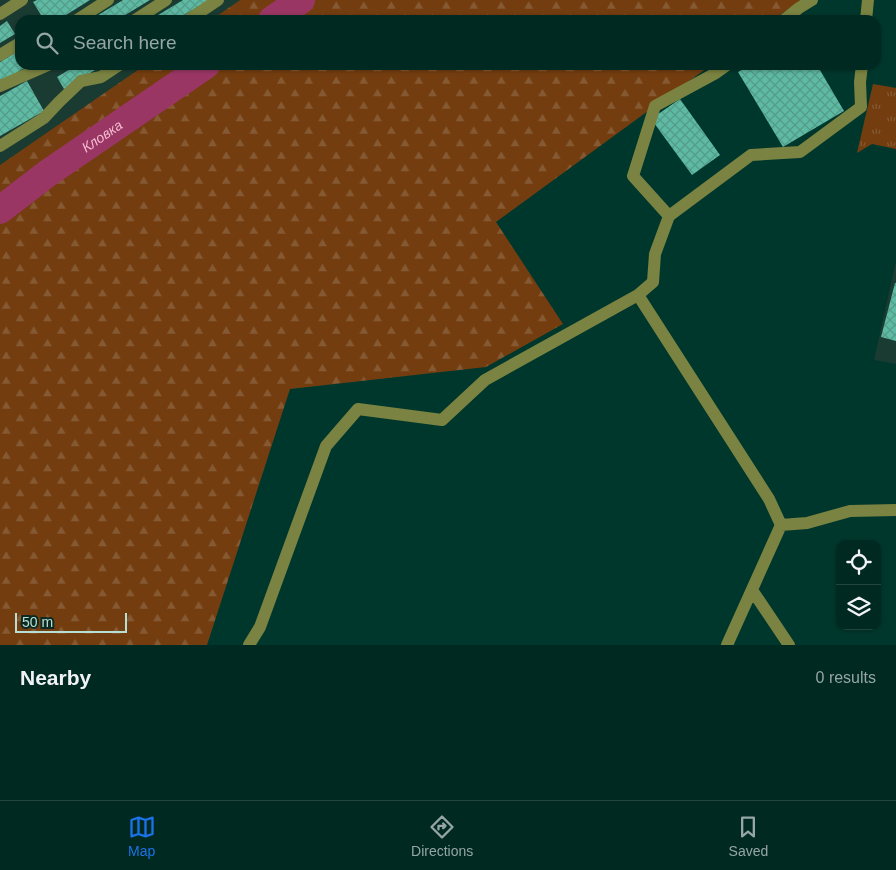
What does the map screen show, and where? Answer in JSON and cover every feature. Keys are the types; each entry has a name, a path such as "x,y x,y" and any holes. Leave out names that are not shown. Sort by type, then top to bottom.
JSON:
{"lane":[{"path":"0,14 22,0"},
{"path":"85,15 108,0"},
{"path":"143,15 166,0"},
{"path":"196,15 218,0"},
{"path":"790,15 812,0"},
{"path":"866,15 868,0"},
{"path":"0,55 15,46"},
{"path":"0,86 37,70"},
{"path":"0,146 44,118 81,81 101,77 112,70"},
{"path":"669,216 633,176 655,106 720,70"},
{"path":"249,645 260,627 326,446 358,409 442,420 485,380 638,295 653,282 655,254 669,216 751,155 800,152 861,108 861,70"},
{"path":"638,295 769,499 781,525 727,645"},
{"path":"781,525 807,523 850,511 896,510"},
{"path":"752,590 789,645"}],"shaded area":[{"path":"0,0 240,0 218,15 15,15 15,70 138,70 0,165"},
{"path":"896,261 896,364 874,360"}],"green space":[{"path":"240,0 801,0 780,15 218,15"},
{"path":"138,70 704,70 496,222 563,324 486,367 290,389 207,645 0,645 0,165"},
{"path":"873,84 896,88 896,149 872,144 857,153"}],"building":[{"path":"37,0 90,0 66,15 41,15 33,2"},
{"path":"123,0 150,0 125,15 98,15"},
{"path":"183,0 209,0 184,15 158,15"},
{"path":"7,21 15,34 0,43 0,26"},
{"path":"15,53 15,70 21,70 0,83 0,62"},
{"path":"69,70 95,70 64,89 57,77"},
{"path":"741,70 820,70 844,111 783,147 738,72"},
{"path":"27,81 44,111 0,136 0,96"},
{"path":"680,99 720,155 692,175 651,119"},
{"path":"896,283 896,341 881,337"}],"waterway":[{"name":"Кловка","path":"279,15 301,0"},
{"name":"Кловка","path":"0,210 48,173 199,70"}]}
